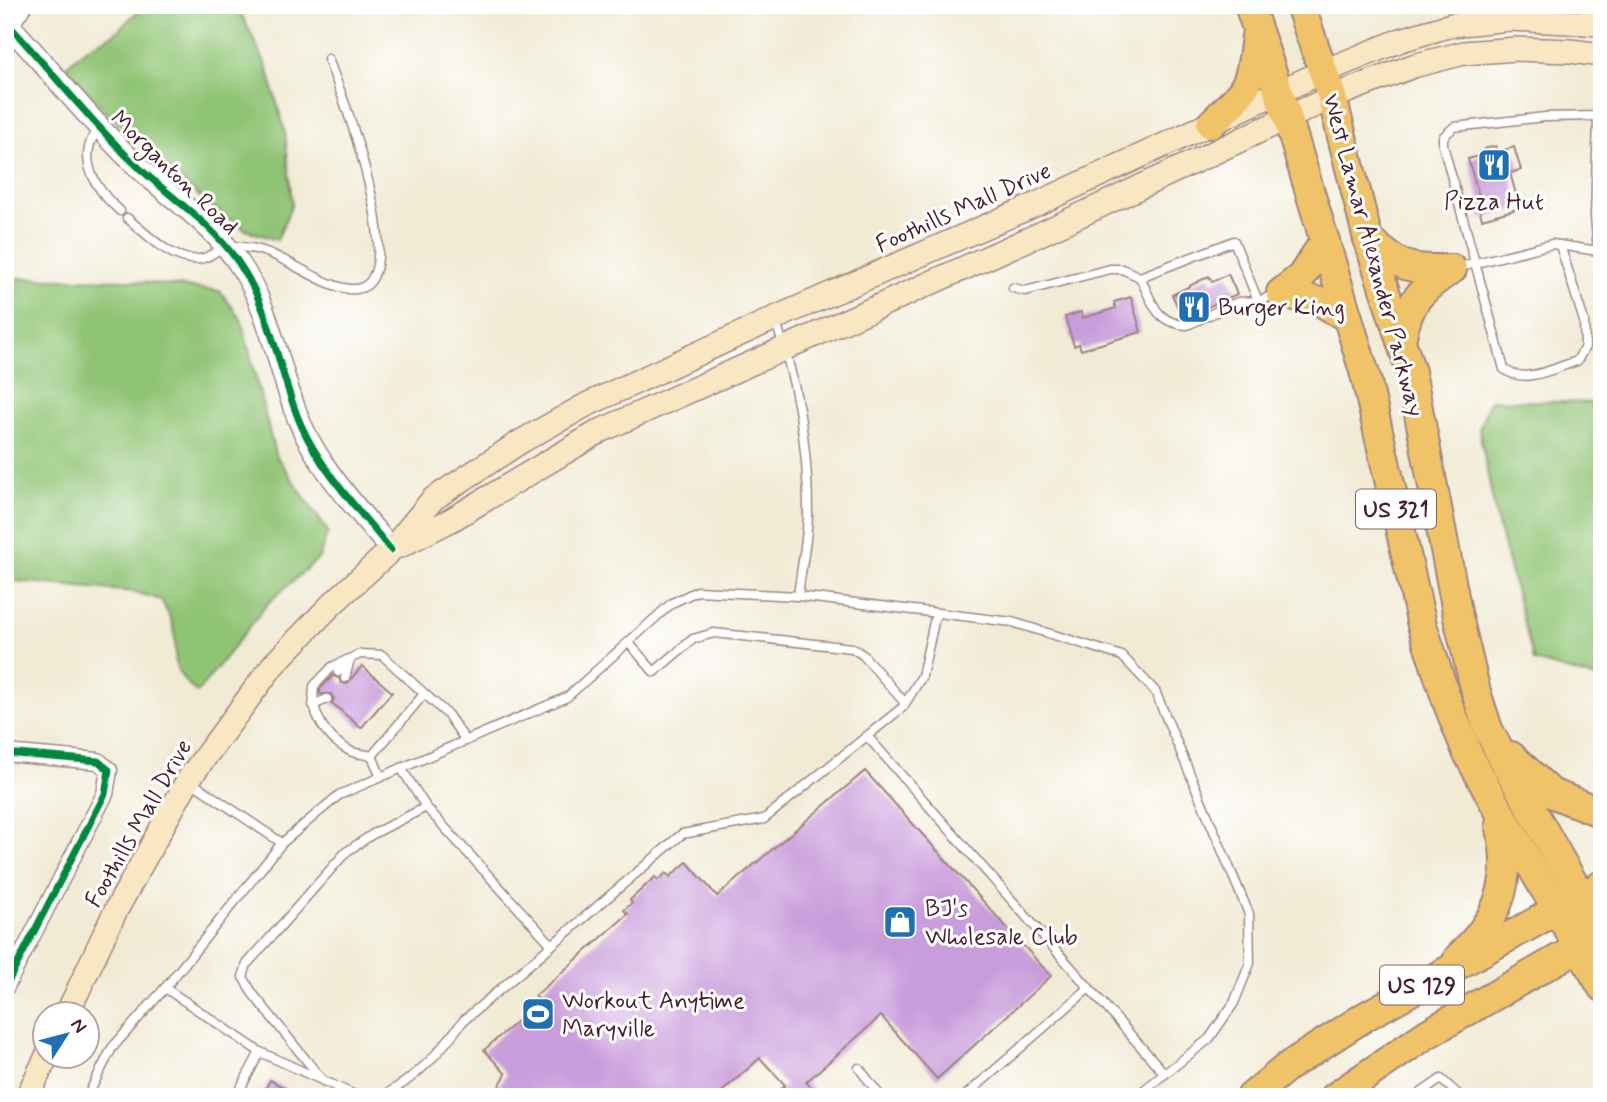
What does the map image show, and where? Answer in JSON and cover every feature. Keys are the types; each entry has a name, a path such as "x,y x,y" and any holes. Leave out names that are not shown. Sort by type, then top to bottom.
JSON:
{"highway":[{"name":"West Lamar Alexander Parkway","path":"1300,5 1327,84 1368,239 1411,372 1458,617 1476,692 1489,729 1579,898 1596,937 1602,987"},
{"name":"West Lamar Alexander Parkway","path":"1253,16 1283,104 1366,378 1422,625 1448,704 1467,752 1494,802 1579,898"},
{"path":"1211,124 1248,86 1252,74 1253,16"},
{"path":"1368,239 1396,263 1421,270 1464,266"},
{"path":"1270,297 1301,277 1325,241"},
{"path":"1401,340 1406,314 1416,299 1428,285 1464,266"},
{"path":"1270,297 1321,302 1348,318"},
{"path":"1489,729 1521,766 1551,793 1602,813"},
{"path":"1441,975 1491,920 1502,896 1505,845 1494,802"},
{"name":"US 129","path":"1251,1097 1287,1067 1366,1016 1579,898"},
{"name":"US 129","path":"1335,1097 1427,1034 1596,937"}],"main road":[{"name":"Foothills Mall Drive","path":"391,550 451,520 600,431 1040,234 1283,104 1327,84 1401,40 1451,25 1510,19 1602,24"},
{"name":"Foothills Mall Drive","path":"1327,84 1464,53 1516,49 1601,52"},
{"name":"Foothills Mall Drive","path":"74,1000 116,912 188,780 273,665 330,606 391,550 432,499 520,442 586,405 1211,124 1283,104"},
{"path":"27,1097 40,1070"}],"street":[{"path":"6,24 21,5"},
{"name":"Morganton Road","path":"6,24 99,128 136,165 212,228 239,262 259,299 294,405 309,440 326,468 391,550"},
{"path":"5,753 98,761 109,770 105,794 5,988"}],"lane":[{"path":"1464,266 1552,244 1598,251 1595,216 1601,52"},
{"path":"127,218 165,249 191,259 203,259 225,245 263,251 337,286 353,290 362,288 373,278 378,256 376,220 365,162 350,113 328,59"},
{"path":"1560,246 1584,321 1585,347 1577,361 1528,376 1514,375 1504,369 1464,266 1443,145 1445,134 1454,127 1545,117 1599,116"},
{"path":"99,128 91,139 87,152 93,181 108,201 120,211"},
{"path":"1013,288 1024,291 1110,269 1122,269 1140,277 1157,311 1167,322 1187,326 1238,302 1270,297 1234,241 1140,277"},
{"path":"775,318 785,348 803,431 808,512 798,596"},
{"path":"87,1097 112,1048 165,988 282,842 339,795 567,697 672,603 697,591 798,596 1012,622 1122,656 1155,691 1249,914 1250,963 1234,1003 1209,1039 1135,1097"},
{"path":"381,1097 406,1083 441,1049 463,1021 682,834 764,819 905,703 922,676 936,613"},
{"path":"628,643 654,672 693,639 714,633 852,648 863,655 905,703"},
{"path":"372,756 350,751 328,733 318,721 313,705 314,686 332,667 360,653 382,655 448,716 466,741"},
{"path":"342,675 350,659"},
{"path":"372,756 424,694"},
{"path":"313,705 323,696"},
{"path":"867,736 1165,1074"},
{"path":"372,756 381,777"},
{"path":"401,768 426,807 552,945"},
{"path":"188,780 282,842"},
{"path":"323,1081 253,994 243,977 247,964 346,852 373,834 426,807"},
{"path":"165,988 260,1052 359,1097"},
{"path":"964,1097 1089,988"},
{"path":"236,1097 260,1052"},
{"path":"859,1068 881,1097"},
{"path":"1415,1097 1441,1079 1461,1097"}],"green space":[{"path":"145,5 237,5 267,67 285,132 292,204 277,240 246,230 210,206 104,110 65,67 87,48 114,34"},
{"path":"5,278 125,280 220,291 241,319 275,454 328,532 319,558 269,602 197,693 177,668 173,626 161,600 135,592 5,580"},
{"path":"1490,400 1602,403 1602,680 1534,661 1496,517 1479,429"}],"building":[{"path":"1496,146 1498,152 1514,147 1521,170 1510,173 1520,208 1482,219 1477,200 1480,199 1468,159 1485,154 1484,149"},
{"name":"Burger King","path":"1228,274 1237,294 1183,318 1172,295 1209,276 1212,282"},
{"path":"1131,297 1141,332 1081,350 1079,344 1074,346 1065,317 1081,312 1083,318 1116,308 1114,302"},
{"path":"362,666 392,692 361,728 332,703 334,699 331,694 320,694 320,689 333,676 339,678 341,683 347,684"},
{"path":"865,771 1051,976 937,1079 881,1016 806,1082 820,1097 772,1097 785,1085 760,1058 716,1097 493,1097 506,1074 484,1050 540,1001 535,996 628,914 624,910 632,903 630,900 655,877 658,880 666,873 670,877 687,862 717,896"},
{"path":"270,1080 301,1097 261,1097"}],"cycle path":[{"path":"5,21 117,146 215,234 238,262 259,300 293,405 310,442 342,490 391,550"},
{"path":"5,753 98,761 109,770 105,794 5,988"}],"place":[{"name":"Pizza Hut","path":"1494,165"},
{"name":"Burger King","path":"1194,307"},
{"name":"BJ's Wholesale Club","path":"900,922"},
{"name":"Workout Anytime Maryville","path":"538,1014"}]}
